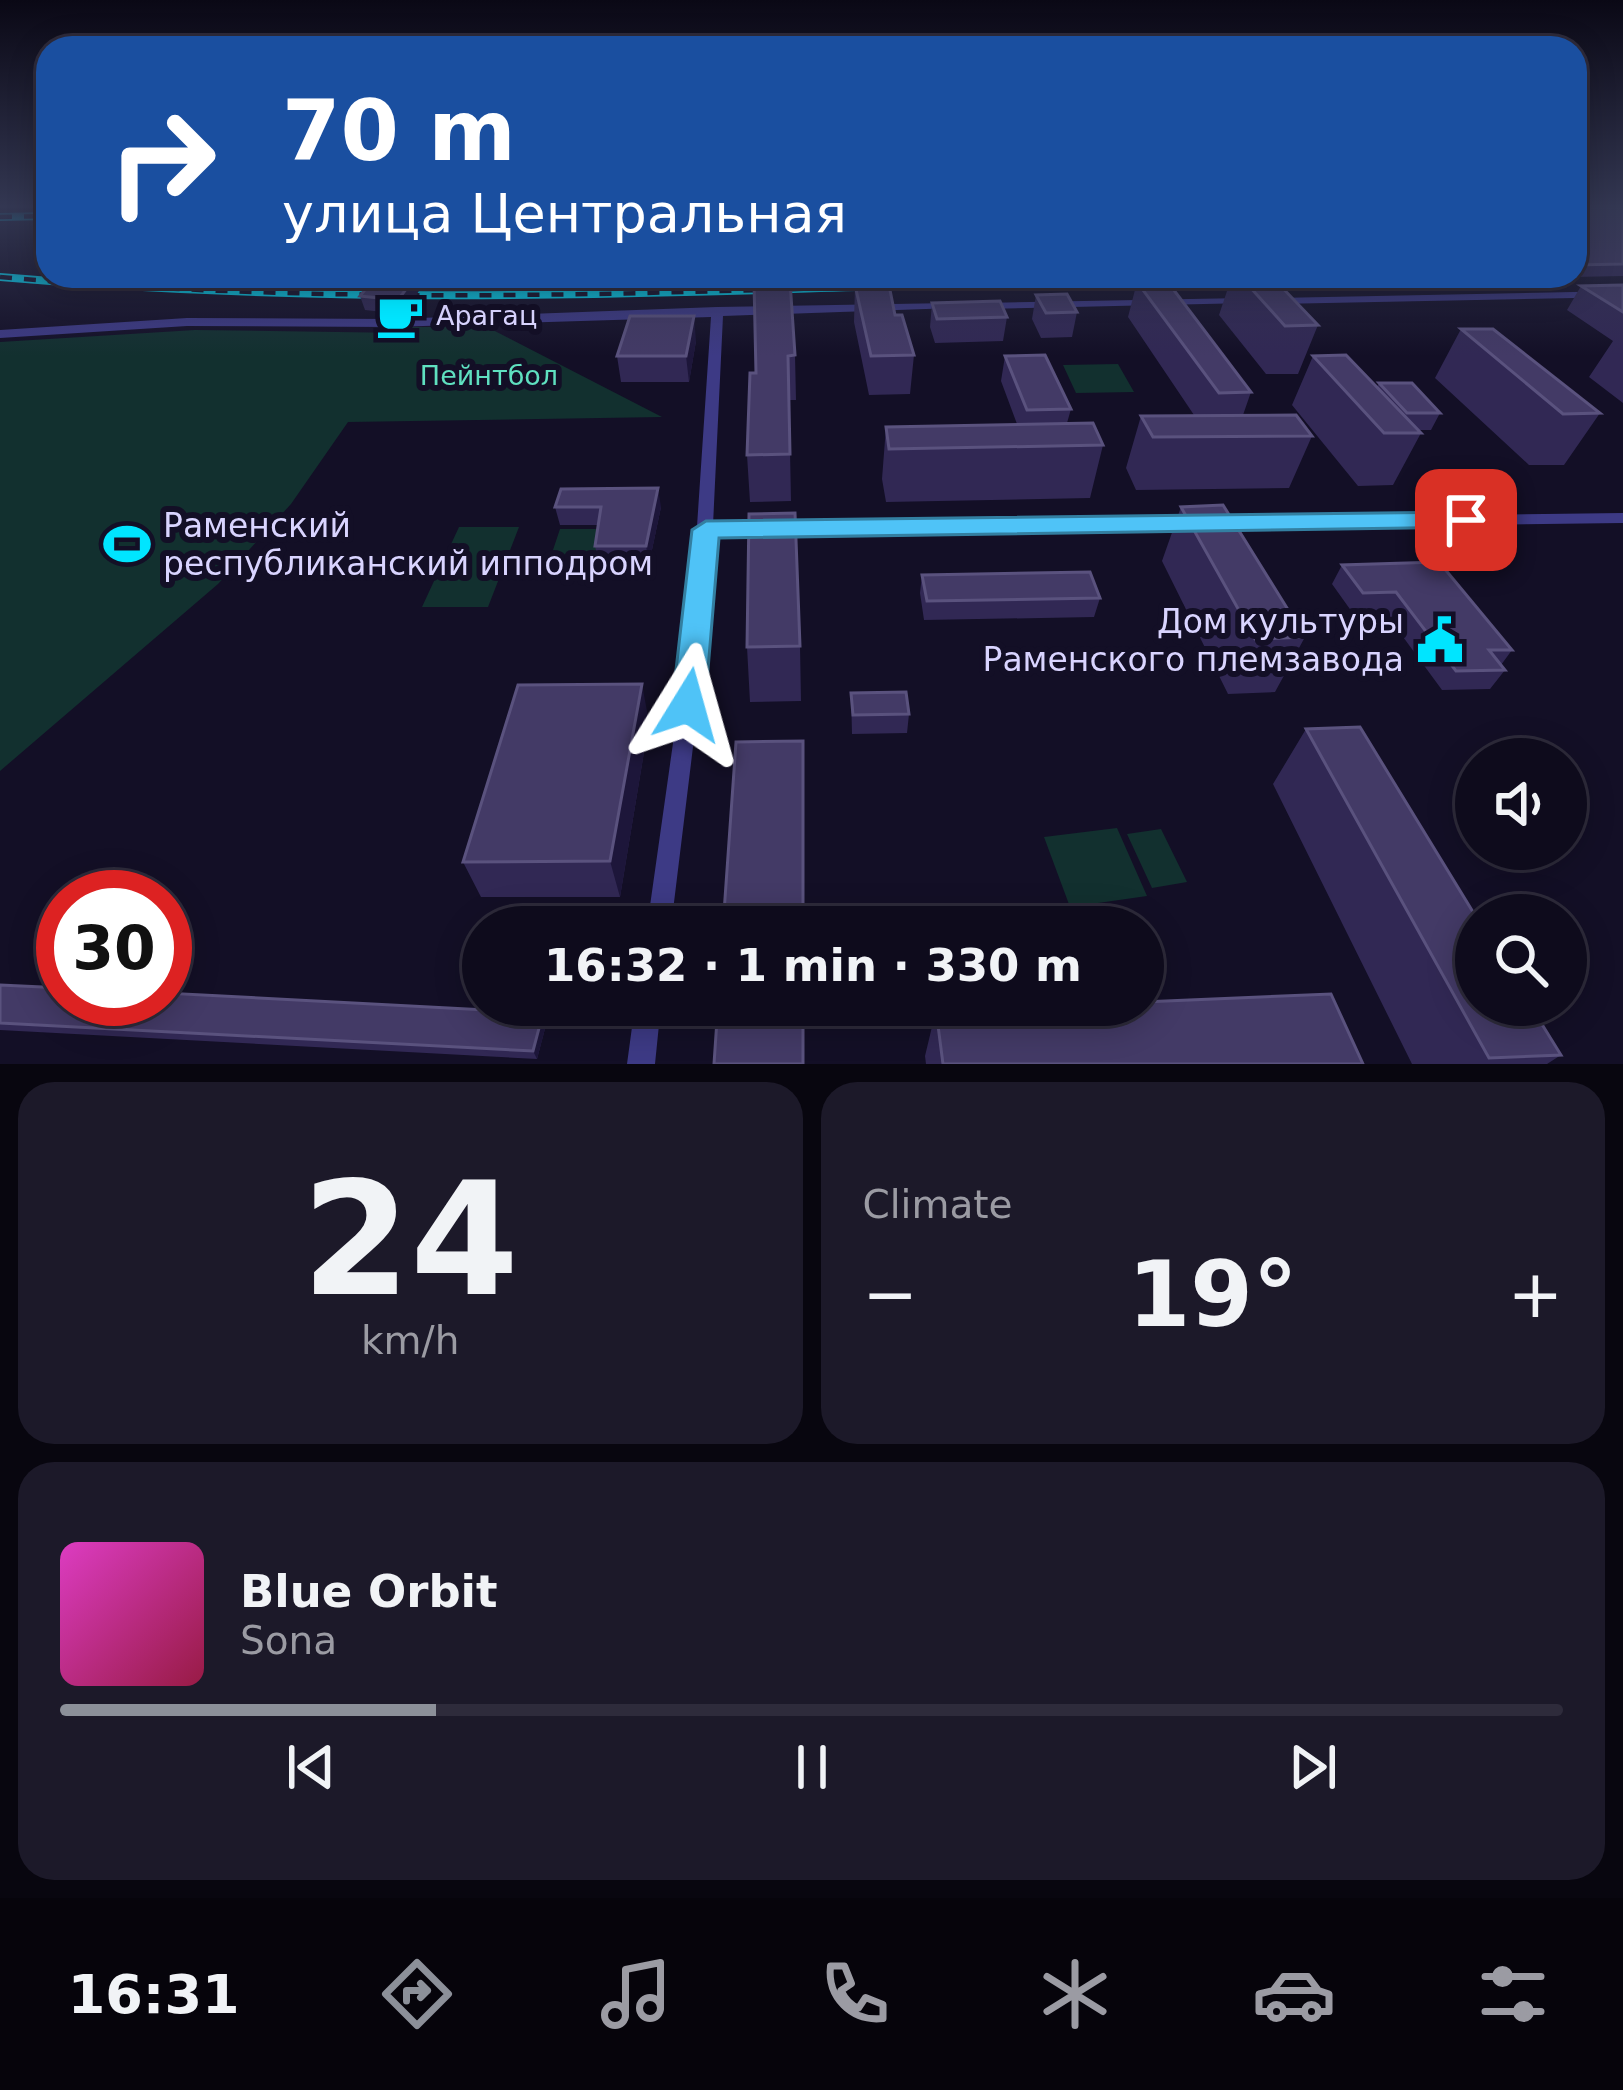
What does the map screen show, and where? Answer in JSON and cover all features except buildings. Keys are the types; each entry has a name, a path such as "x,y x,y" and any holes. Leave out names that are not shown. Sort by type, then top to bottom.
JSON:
{"street":[{"path":"0,334 187,322 392,323 717,311 1623,294"},
{"path":"661,906 700,616 717,311"},
{"path":"706,530 1623,518"},
{"path":"641,1064 646,1026"}],"green space":[{"name":"Раменский республиканский ипподром","path":"409,327 487,327 662,417 348,422 291,504 218,584 0,771 0,342 195,330 405,333"},
{"path":"1118,364 1134,392 1076,393 1063,365"},
{"path":"459,527 519,527 488,607 422,607"},
{"path":"560,529 605,529 595,565 548,565"},
{"path":"1117,828 1147,896 1070,906 1044,837"},
{"path":"1161,829 1187,882 1152,888 1127,834"}],"railway":[{"path":"0,277 36,280"},
{"path":"157,288 427,295 820,288"}],"place":[{"name":"Арагац","path":"400,316"},
{"name":"Раменский республиканский ипподром","path":"127,544"},
{"name":"Дом культуры Раменского племзавода","path":"1440,640"}],"route":[{"path":"688,705 706,530 1466,520"}],"park label":[{"name":"Пейнтбол","path":"489,376"}]}
